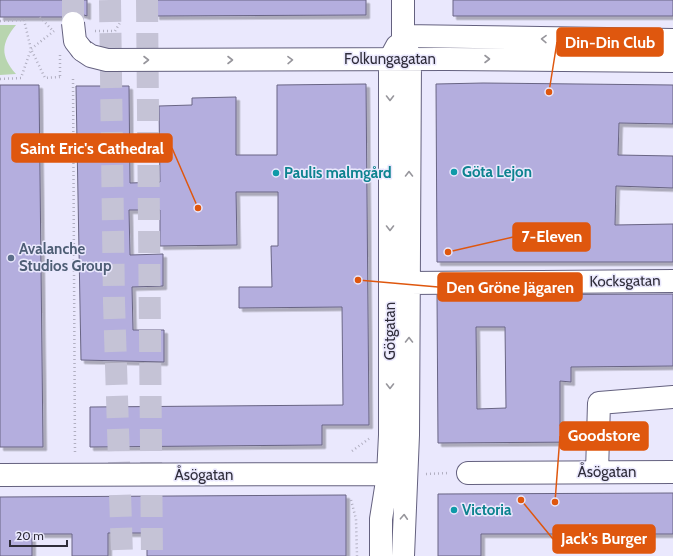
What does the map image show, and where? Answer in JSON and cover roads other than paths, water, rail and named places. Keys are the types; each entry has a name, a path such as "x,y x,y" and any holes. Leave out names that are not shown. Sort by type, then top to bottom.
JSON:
{"street":[{"name":"Götgatan","path":"403,0 403,36 400,59 390,435 397,474 404,556"},
{"name":"Folkungagatan","path":"63,24 82,50 91,56 107,60 673,60"},
{"name":"Folkungagatan","path":"403,36 673,40"},
{"name":"Götgatan","path":"381,556 381,519 397,474 409,283 400,59"},
{"name":"Kocksgatan","path":"409,283 673,281"},
{"path":"597,472 599,403 673,397"},
{"name":"Åsögatan","path":"468,473 673,472"},
{"name":"Åsögatan","path":"0,475 397,474"}],"tunnel":[{"path":"73,0 73,23"},
{"path":"110,0 114,302 122,556"},
{"path":"147,0 152,556"}],"place":[{"name":"Din-Din Club","path":"549,92"},
{"name":"Göta Lejon","path":"454,172"},
{"name":"Paulis malmgård","path":"276,173"},
{"name":"Saint Eric's Cathedral","path":"198,208"},
{"name":"7-Eleven","path":"448,252"},
{"name":"Avalanche Studios Group","path":"11,258"},
{"name":"Den Gröne Jägaren","path":"358,280"},
{"name":"Jack's Burger","path":"521,500"},
{"name":"Goodstore","path":"555,502"},
{"name":"Victoria","path":"454,510"}]}
